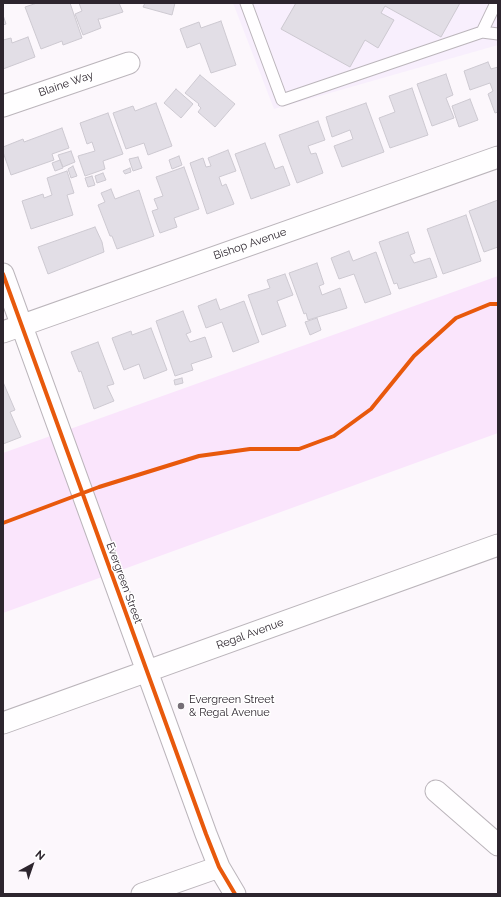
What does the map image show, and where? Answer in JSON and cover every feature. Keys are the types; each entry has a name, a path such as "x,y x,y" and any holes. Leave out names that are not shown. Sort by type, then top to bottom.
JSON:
{"street":[{"name":"Blaine Way","path":"3,106 129,63"},
{"name":"Bishop Avenue","path":"12,328 498,157"},
{"name":"Evergreen Street","path":"3,274 12,328 147,671 219,866 236,894"},
{"name":"Regal Avenue","path":"3,723 498,545"},
{"path":"436,791 498,845"},
{"path":"142,894 219,866"}],"lane":[{"path":"246,3 282,100 482,32 498,34"},
{"path":"482,32 496,3"}],"shaded area":[{"path":"233,3 498,3 498,45 274,109"},
{"path":"498,276 498,433 3,613 3,453"}],"building":[{"path":"37,3 70,3 82,38 63,45 62,41 41,49 25,7"},
{"path":"79,3 119,3 123,12 98,19 101,28 83,35 75,14 82,11"},
{"path":"145,3 175,3 172,15 143,7"},
{"path":"296,3 460,3 441,37 385,6 381,13 394,20 378,48 365,40 350,67 281,29"},
{"path":"3,15 6,24 3,25"},
{"path":"221,21 236,65 211,73 200,43 187,48 180,29 199,22 201,28"},
{"path":"28,37 35,57 3,69 3,40 11,38 12,43"},
{"path":"488,62 491,69 498,67 498,112 495,113 488,94 493,91 490,83 470,90 464,71"},
{"path":"446,74 453,95 446,98 454,118 432,126 417,84"},
{"path":"200,75 235,104 215,127 198,112 201,108 198,105 199,104 185,93"},
{"path":"412,88 428,135 390,148 379,118 395,112 389,96"},
{"path":"176,89 193,104 181,118 164,103"},
{"path":"470,99 478,120 459,127 452,106"},
{"path":"156,103 172,146 148,155 144,143 126,149 113,113 133,106 135,111"},
{"path":"366,103 384,152 342,167 334,146 353,139 350,130 332,137 326,117"},
{"path":"108,113 123,154 103,161 105,169 85,176 78,156 95,151 92,142 87,144 80,123"},
{"path":"318,121 325,140 308,146 311,154 316,153 323,173 297,183 279,135"},
{"path":"62,128 69,148 52,154 54,160 11,175 3,152 3,147 23,139 24,142"},
{"path":"265,143 275,169 283,166 290,185 251,199 235,154"},
{"path":"228,150 236,171 219,177 222,186 226,184 234,204 207,214 190,163 203,158 206,167 211,166 208,158"},
{"path":"71,151 75,162 63,167 58,155"},
{"path":"179,156 182,165 172,169 169,160"},
{"path":"138,157 142,168 133,171 129,159"},
{"path":"60,160 63,168 55,171 52,163"},
{"path":"73,166 77,176 71,178 68,169"},
{"path":"184,167 199,209 174,218 177,227 160,233 152,211 158,209 154,199 163,196 156,177"},
{"path":"130,168 131,172 125,174 123,171"},
{"path":"67,171 74,193 67,195 73,215 31,229 22,201 43,194 44,198 52,195 47,178"},
{"path":"103,173 106,180 97,183 95,176"},
{"path":"92,176 95,185 88,187 85,178"},
{"path":"111,189 115,199 139,190 154,236 117,249 112,236 110,236 98,205 105,202 101,193"},
{"path":"498,200 498,247 484,252 469,211"},
{"path":"466,215 481,261 443,274 427,229"},
{"path":"95,227 102,242 104,252 48,274 38,247"},
{"path":"408,232 415,253 410,255 414,263 430,258 437,277 399,289 397,283 394,284 379,242"},
{"path":"349,251 353,261 376,252 391,294 365,303 354,274 339,279 331,258"},
{"path":"317,263 324,284 319,286 322,295 340,288 347,308 308,320 306,313 304,314 289,273"},
{"path":"285,274 293,295 277,301 286,326 262,335 248,295 270,288 267,280"},
{"path":"216,299 220,310 244,301 259,342 233,352 222,322 206,328 198,306"},
{"path":"183,311 191,332 186,334 190,342 205,337 212,357 191,364 193,370 175,376 156,321"},
{"path":"317,318 321,330 310,335 305,322"},
{"path":"151,328 167,370 144,379 139,364 124,370 112,338 131,331 132,335"},
{"path":"98,342 114,384 107,386 114,401 94,409 81,371 79,372 71,352"},
{"path":"182,378 183,383 175,385 174,380"},
{"path":"3,382 15,410 10,412 21,437 3,444"}],"cycle path":[{"path":"3,274 206,834 219,867 235,894"},
{"path":"3,523 99,487 199,456 250,449 299,449 334,436 371,409 414,356 456,318 490,304 498,304"}],"place":[{"name":"Evergreen Street & Regal Avenue","path":"181,706"}]}
